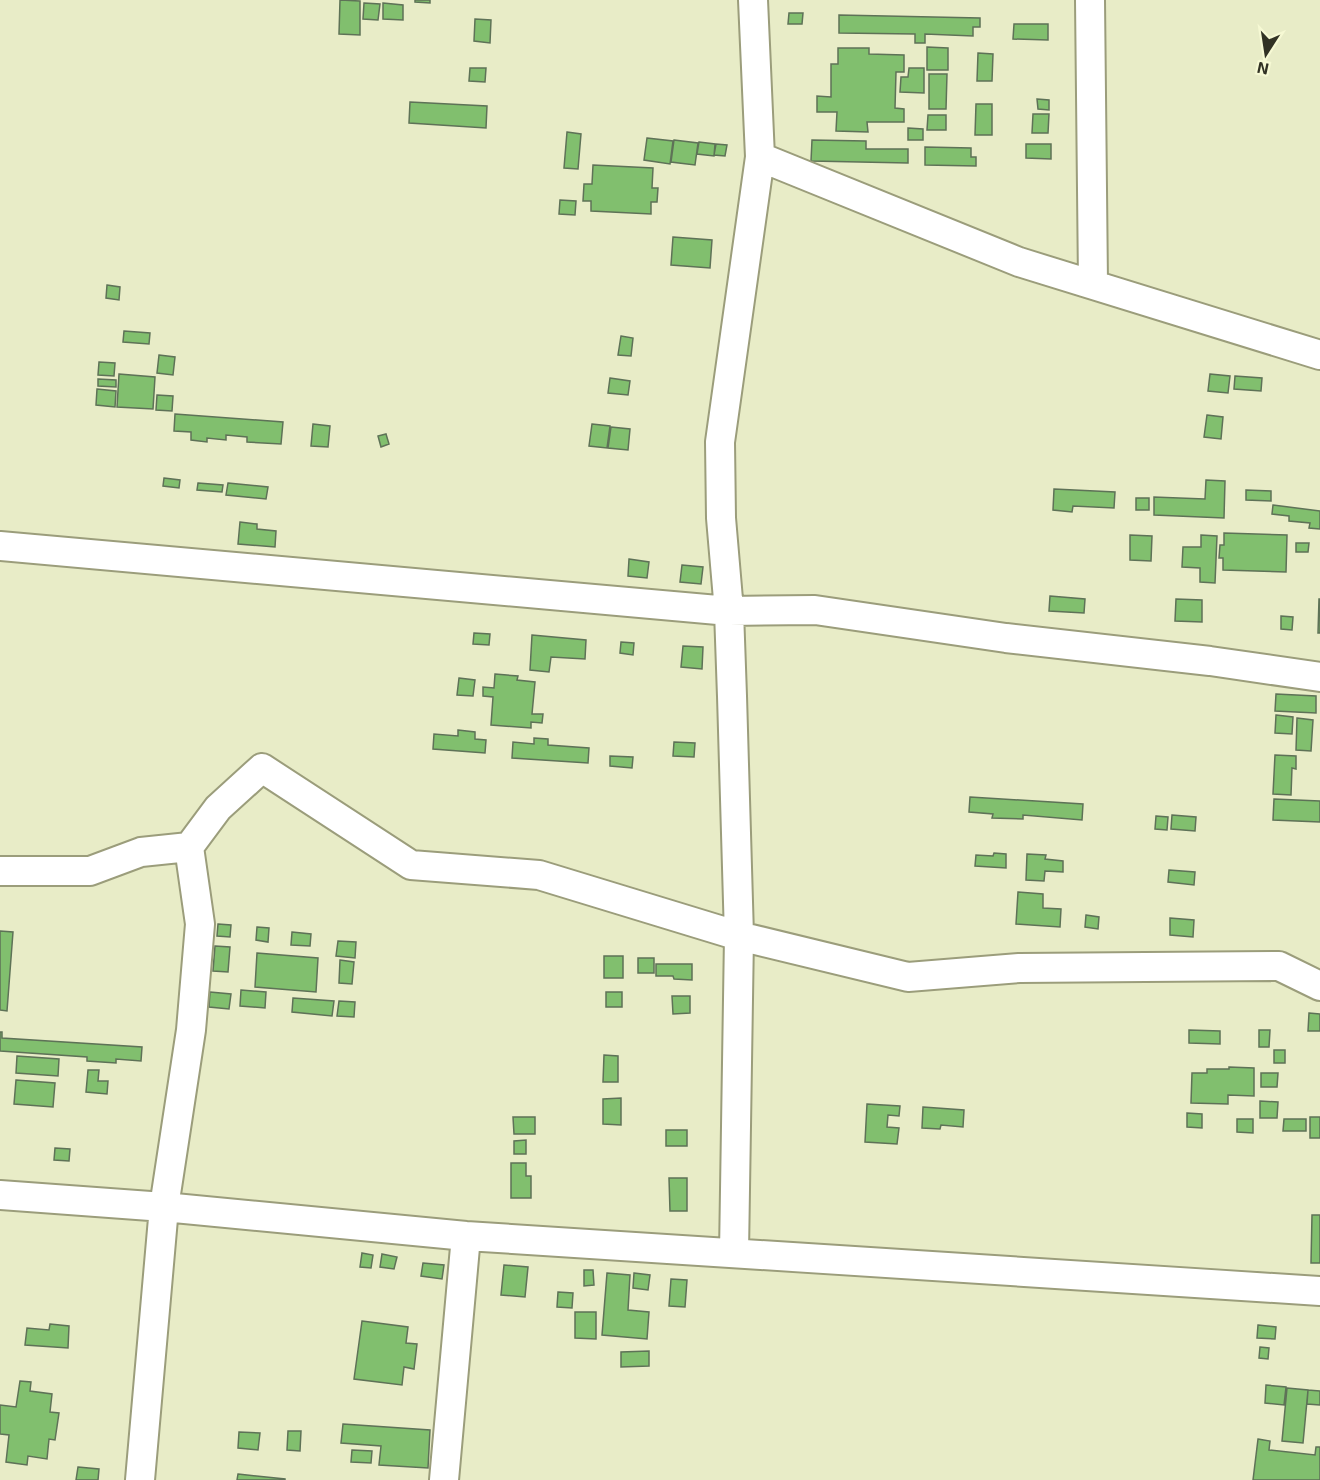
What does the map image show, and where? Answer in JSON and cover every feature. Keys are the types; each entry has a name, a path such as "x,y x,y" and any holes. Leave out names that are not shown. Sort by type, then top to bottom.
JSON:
{"street":[{"path":"734,1253 740,936 729,610 722,518 720,442 760,157 753,0"},
{"path":"1090,0 1093,284"},
{"path":"760,157 1018,262 1320,356"},
{"path":"0,546 729,610 815,610 1006,638 1210,661 1320,677"},
{"path":"140,1480 164,1207 191,1030 200,924 189,847 218,808 262,768 411,865 539,875 740,936 908,977 1019,968 1279,966 1320,986"},
{"path":"0,871 90,871 141,852 189,847"},
{"path":"0,1195 164,1207 466,1236 1320,1291"},
{"path":"444,1480 466,1236"}],"building":[{"path":"340,0 360,1 360,35 339,34"},
{"path":"415,0 430,0 430,3 415,2"},
{"path":"364,3 380,4 378,20 363,19"},
{"path":"383,3 403,5 403,20 383,19"},
{"path":"789,13 803,13 802,24 788,24"},
{"path":"839,15 980,18 980,27 973,27 973,36 925,34 925,43 915,43 915,34 839,33"},
{"path":"475,19 491,20 490,43 474,41"},
{"path":"1014,24 1048,24 1048,40 1013,39"},
{"path":"927,47 948,48 948,70 927,70"},
{"path":"838,48 869,48 869,54 904,55 904,72 896,72 895,108 904,109 904,122 867,122 868,132 836,131 837,112 817,112 817,96 831,97 831,64 838,64"},
{"path":"978,53 993,54 992,81 977,81"},
{"path":"470,68 486,68 485,82 469,81"},
{"path":"909,68 924,68 924,93 900,92 901,77 908,77"},
{"path":"929,74 947,74 946,109 929,109"},
{"path":"1037,99 1049,100 1049,110 1038,109"},
{"path":"410,102 487,106 486,128 409,123"},
{"path":"976,104 992,104 992,135 975,135"},
{"path":"1033,114 1049,114 1048,133 1032,133"},
{"path":"928,115 946,115 946,130 927,130"},
{"path":"908,128 923,129 923,140 908,140"},
{"path":"567,132 581,134 578,169 564,168"},
{"path":"647,138 673,141 670,164 644,160"},
{"path":"674,140 698,143 695,165 671,162"},
{"path":"812,140 866,141 866,149 908,149 908,163 811,161"},
{"path":"699,142 715,144 714,156 697,154"},
{"path":"716,144 727,145 725,156 714,155"},
{"path":"1026,144 1051,144 1051,159 1026,158"},
{"path":"925,147 971,148 971,157 976,157 976,166 925,165"},
{"path":"593,165 653,168 652,188 658,188 657,202 651,202 651,214 591,211 591,201 583,201 584,184 592,184"},
{"path":"560,200 576,201 575,215 559,214"},
{"path":"673,237 712,240 710,268 671,265"},
{"path":"107,285 120,287 119,300 106,298"},
{"path":"124,331 150,333 149,344 123,342"},
{"path":"621,336 633,338 631,356 618,355"},
{"path":"159,355 175,357 173,375 157,373"},
{"path":"99,362 115,363 114,376 98,375"},
{"path":"119,374 155,377 153,409 117,407"},
{"path":"1210,374 1230,376 1228,393 1208,391"},
{"path":"1235,376 1262,378 1261,391 1234,389"},
{"path":"610,378 630,381 628,395 608,393"},
{"path":"98,379 116,380 116,387 98,386"},
{"path":"97,389 116,391 115,407 96,405"},
{"path":"157,395 173,396 172,411 156,410"},
{"path":"175,414 283,422 281,444 247,442 247,437 226,435 226,440 207,438 207,442 191,440 191,432 174,431"},
{"path":"1207,415 1223,417 1221,439 1204,437"},
{"path":"313,424 330,426 328,447 311,446"},
{"path":"592,424 610,426 607,448 589,446"},
{"path":"611,427 630,429 628,450 608,448"},
{"path":"386,434 389,444 381,447 378,436"},
{"path":"164,478 180,480 179,488 163,486"},
{"path":"1206,480 1225,481 1224,518 1154,515 1154,497 1205,499"},
{"path":"198,483 223,485 222,492 197,490"},
{"path":"228,483 268,487 266,499 226,495"},
{"path":"1054,489 1115,492 1114,508 1073,506 1072,512 1053,510"},
{"path":"1246,490 1271,491 1271,501 1246,500"},
{"path":"1136,498 1149,498 1149,510 1136,510"},
{"path":"1273,505 1320,511 1320,529 1309,528 1310,523 1289,521 1289,516 1272,514"},
{"path":"240,522 257,524 257,529 276,531 275,547 238,544"},
{"path":"1224,533 1287,535 1286,572 1223,570 1223,558 1219,558 1220,545 1224,545"},
{"path":"1130,535 1152,536 1151,561 1130,560"},
{"path":"1201,535 1217,536 1215,583 1200,582 1200,568 1182,567 1183,547 1201,547"},
{"path":"1296,543 1309,543 1308,552 1296,552"},
{"path":"629,559 649,562 647,578 628,576"},
{"path":"682,565 703,567 701,584 680,582"},
{"path":"1050,596 1085,599 1084,613 1049,611"},
{"path":"1176,599 1202,600 1202,622 1175,621"},
{"path":"1319,599 1320,633 1318,633"},
{"path":"1281,616 1293,617 1292,630 1281,629"},
{"path":"474,633 490,634 489,645 473,644"},
{"path":"532,635 586,640 585,659 551,657 549,672 530,670"},
{"path":"621,642 634,643 633,655 620,653"},
{"path":"683,646 703,647 702,669 681,667"},
{"path":"495,674 518,676 517,680 535,682 532,714 543,714 542,723 531,722 531,728 491,725 493,697 483,696 483,687 494,688"},
{"path":"459,678 475,680 473,696 457,695"},
{"path":"1276,694 1316,696 1316,713 1275,711"},
{"path":"1276,715 1293,717 1292,734 1275,733"},
{"path":"1297,718 1313,720 1311,751 1296,750"},
{"path":"458,730 475,732 475,739 486,740 485,753 433,749 434,734 458,736"},
{"path":"534,738 548,739 548,745 589,748 588,763 512,758 513,742 534,744"},
{"path":"674,742 695,743 694,757 673,756"},
{"path":"1275,755 1296,756 1296,769 1292,768 1291,795 1273,794"},
{"path":"610,756 633,757 632,768 610,766"},
{"path":"970,797 1083,804 1082,820 1023,815 1023,819 992,818 993,814 969,812"},
{"path":"1274,799 1320,801 1320,822 1273,820"},
{"path":"1172,815 1196,817 1195,831 1171,829"},
{"path":"1156,816 1168,817 1167,830 1155,829"},
{"path":"994,853 1006,854 1006,868 975,866 976,855 993,856"},
{"path":"1027,854 1046,855 1045,859 1063,861 1063,872 1045,871 1044,881 1026,880"},
{"path":"1169,870 1195,872 1194,885 1168,882"},
{"path":"1018,892 1043,894 1043,908 1061,909 1060,927 1016,924"},
{"path":"1086,915 1099,917 1098,929 1085,927"},
{"path":"1170,918 1194,920 1193,937 1170,935"},
{"path":"218,924 231,925 230,937 217,936"},
{"path":"257,927 269,928 268,942 256,940"},
{"path":"0,931 13,932 7,1011 0,1010"},
{"path":"292,932 311,934 310,946 291,945"},
{"path":"338,941 356,942 355,958 336,956"},
{"path":"215,946 230,947 228,972 213,971"},
{"path":"257,953 318,958 316,992 255,987"},
{"path":"604,956 623,956 623,978 604,978"},
{"path":"638,958 654,958 654,973 638,973"},
{"path":"340,960 354,962 352,984 339,983"},
{"path":"656,964 692,964 692,980 674,979 673,976 656,976"},
{"path":"241,990 266,992 265,1008 240,1006"},
{"path":"210,992 231,994 229,1009 209,1007"},
{"path":"606,992 622,992 622,1007 606,1007"},
{"path":"672,996 690,996 690,1013 673,1014"},
{"path":"293,998 334,1001 332,1016 292,1012"},
{"path":"339,1001 355,1002 354,1017 337,1016"},
{"path":"1309,1013 1320,1014 1320,1031 1308,1031"},
{"path":"1189,1030 1220,1031 1220,1044 1189,1043"},
{"path":"1259,1030 1270,1030 1269,1047 1259,1047"},
{"path":"0,1032 2,1032 2,1038 142,1047 141,1061 116,1059 116,1063 87,1061 87,1057 0,1051"},
{"path":"1274,1050 1285,1050 1285,1063 1274,1063"},
{"path":"604,1055 618,1056 618,1082 603,1082"},
{"path":"17,1056 59,1059 58,1076 16,1073"},
{"path":"1229,1067 1254,1068 1254,1096 1228,1095 1228,1104 1191,1103 1192,1073 1207,1073 1207,1069 1229,1069"},
{"path":"88,1070 99,1070 98,1081 108,1081 107,1094 86,1092"},
{"path":"1261,1073 1278,1073 1277,1087 1261,1087"},
{"path":"16,1080 55,1083 53,1107 14,1104"},
{"path":"621,1098 621,1125 603,1124 603,1099"},
{"path":"1260,1101 1278,1102 1277,1118 1260,1118"},
{"path":"867,1104 900,1106 899,1116 888,1115 887,1127 899,1128 897,1144 865,1142"},
{"path":"923,1107 964,1110 963,1127 941,1125 940,1129 922,1128"},
{"path":"1187,1113 1202,1114 1202,1128 1187,1127"},
{"path":"513,1117 535,1117 535,1134 514,1134"},
{"path":"1310,1117 1320,1117 1320,1138 1310,1138"},
{"path":"1237,1119 1253,1119 1253,1133 1237,1132"},
{"path":"1284,1119 1306,1119 1306,1131 1283,1131"},
{"path":"666,1130 687,1130 687,1146 666,1146"},
{"path":"526,1140 526,1154 514,1154 514,1141"},
{"path":"55,1148 70,1149 69,1161 54,1160"},
{"path":"511,1163 526,1163 526,1176 531,1176 531,1198 511,1198"},
{"path":"669,1178 687,1178 687,1211 670,1211"},
{"path":"1312,1215 1320,1215 1320,1263 1311,1263"},
{"path":"362,1253 373,1255 371,1268 360,1267"},
{"path":"382,1254 397,1257 394,1269 380,1267"},
{"path":"423,1263 444,1265 442,1279 421,1276"},
{"path":"504,1265 528,1267 525,1297 501,1295"},
{"path":"584,1270 593,1270 594,1285 584,1286"},
{"path":"607,1273 630,1275 628,1310 649,1312 647,1339 602,1335"},
{"path":"634,1273 650,1275 648,1290 633,1288"},
{"path":"671,1279 687,1280 685,1307 669,1306"},
{"path":"558,1292 573,1293 572,1308 557,1307"},
{"path":"575,1312 596,1312 596,1339 575,1338"},
{"path":"362,1321 408,1327 406,1343 417,1344 414,1369 404,1367 402,1385 354,1379"},
{"path":"50,1324 69,1326 68,1348 25,1345 27,1328 49,1330"},
{"path":"1258,1325 1276,1327 1275,1339 1257,1338"},
{"path":"1260,1347 1269,1348 1268,1359 1259,1358"},
{"path":"649,1351 649,1366 621,1367 621,1352"},
{"path":"20,1381 31,1382 30,1391 52,1394 50,1412 59,1413 55,1440 49,1439 47,1459 28,1456 27,1465 6,1462 9,1435 0,1434 0,1405 16,1407"},
{"path":"1266,1385 1286,1387 1284,1405 1265,1403"},
{"path":"1287,1388 1308,1390 1303,1443 1282,1441"},
{"path":"1308,1390 1320,1391 1320,1405 1307,1404"},
{"path":"343,1424 430,1430 428,1468 379,1465 381,1446 341,1443"},
{"path":"288,1431 301,1431 300,1451 287,1450"},
{"path":"239,1432 260,1433 258,1450 238,1448"},
{"path":"1258,1439 1270,1441 1269,1450 1315,1455 1316,1447 1320,1447 1320,1480 1253,1480"},
{"path":"352,1450 372,1451 371,1463 351,1462"},
{"path":"78,1467 99,1469 98,1480 76,1480"},
{"path":"238,1474 285,1479 285,1480 237,1480"}]}
